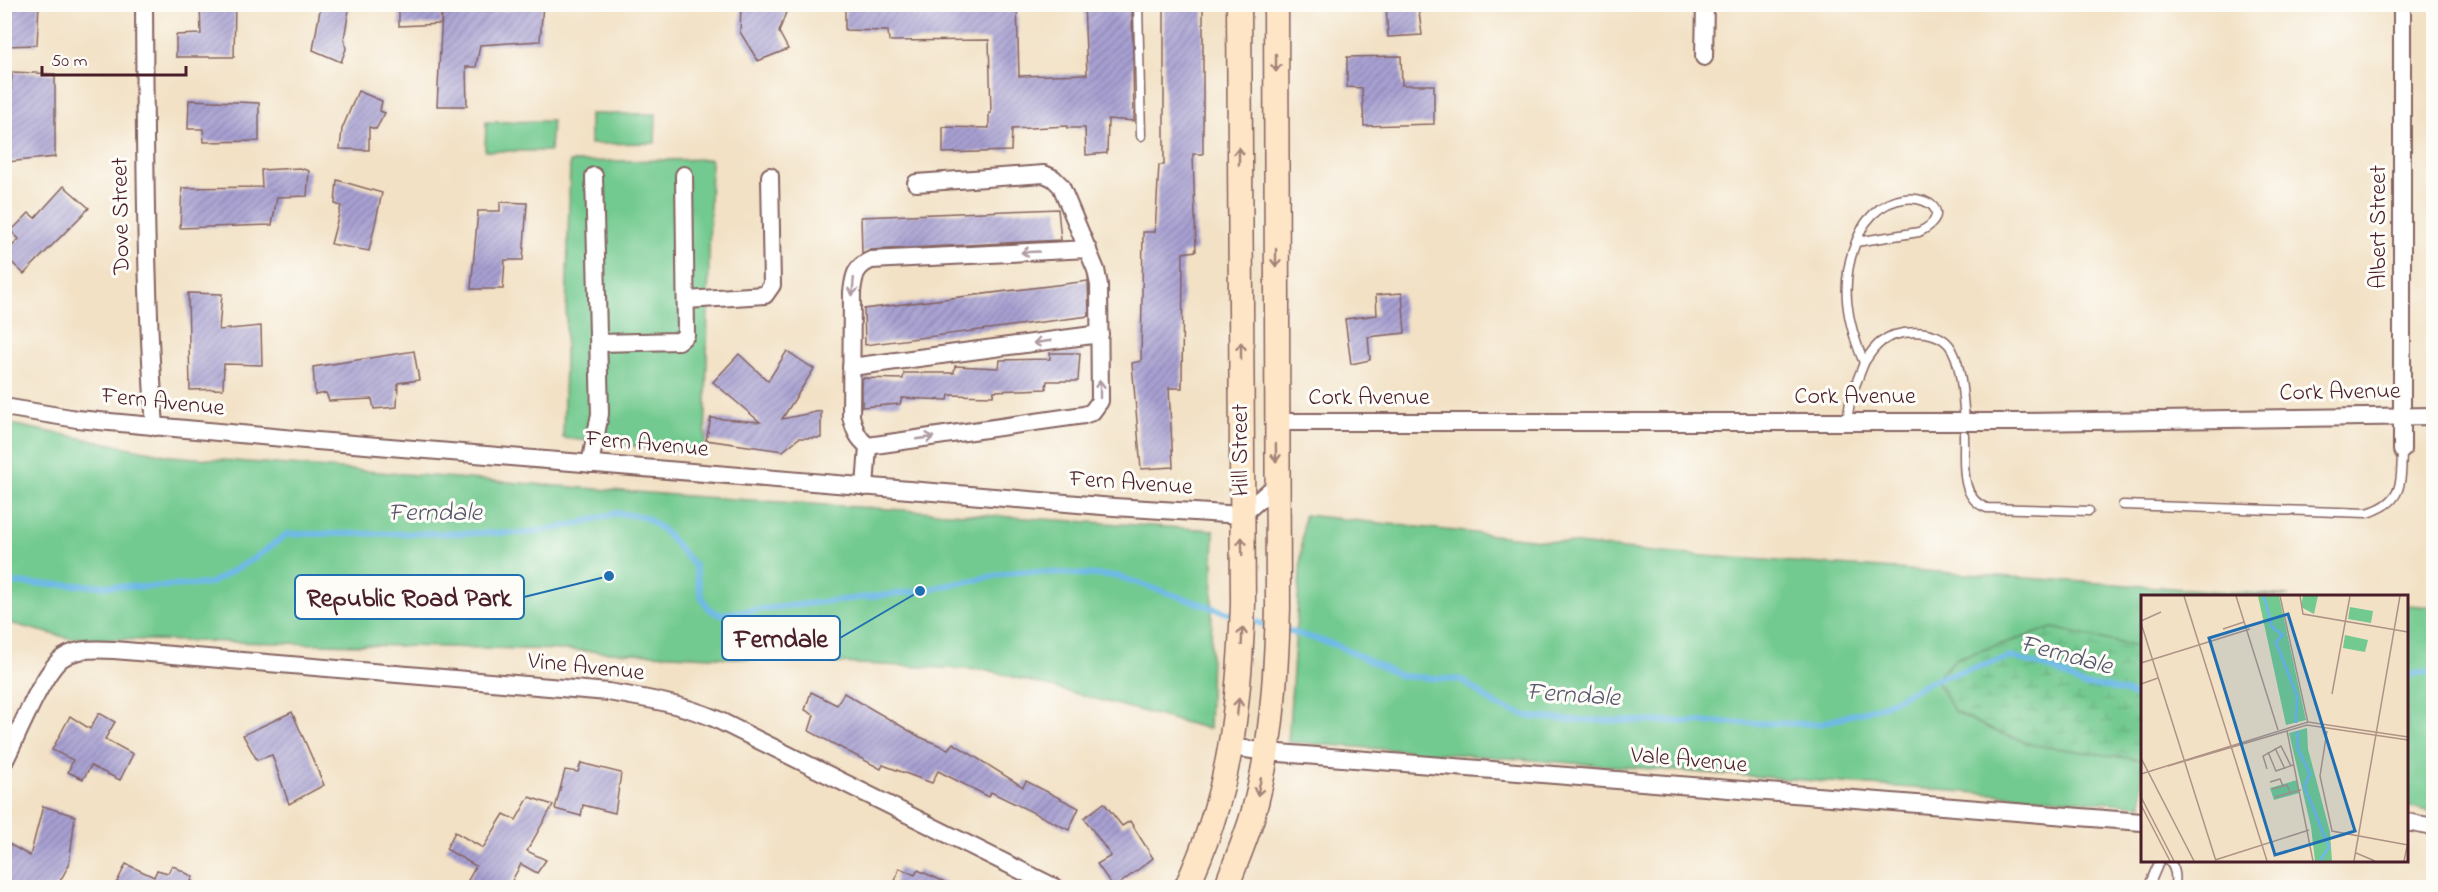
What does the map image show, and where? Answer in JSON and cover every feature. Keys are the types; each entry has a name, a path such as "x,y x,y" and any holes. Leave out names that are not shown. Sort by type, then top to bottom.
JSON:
{"main road":[{"name":"Hill Street","path":"1186,888 1207,837 1231,747 1238,708 1241,667 1243,604 1239,4"},
{"name":"Hill Street","path":"1226,888 1253,814 1267,752 1276,667 1278,608 1276,4"}],"street":[{"name":"Dove Street","path":"144,4 146,247 149,348 155,427"},
{"path":"1704,57 1705,4"},
{"name":"Albert Street","path":"2402,4 2402,450"},
{"path":"916,183 1044,174 1053,178 1061,186 1088,249 1099,285 1100,401 1092,412 867,446 860,440 853,427 851,416 852,292 854,275 860,265 871,260 1088,249"},
{"path":"600,343 679,341 686,335 684,175"},
{"path":"590,464 600,414 594,176"},
{"path":"686,300 765,295 770,291 772,285 770,176"},
{"path":"851,367 1100,334"},
{"name":"Fern Avenue","path":"4,407 77,419 155,427 1114,507 1242,514"},
{"name":"Cork Avenue","path":"1276,422 1847,421 1964,428 2433,416"},
{"path":"865,487 867,446"},
{"path":"1242,514 1276,485"},
{"name":"Vine Avenue","path":"4,762 46,675 54,664 70,653 99,649 608,692 670,703 708,715 797,757 1056,888"},
{"name":"Vale Avenue","path":"1231,747 1267,752 2141,822"},
{"path":"2408,822 2433,827"}],"lane":[{"path":"1138,4 1141,136"},
{"path":"1856,242 1919,232 1928,228 1934,219 1935,211 1924,199 1911,198 1893,202 1876,211 1866,222 1856,242 1850,256 1845,288 1847,315 1864,363"},
{"path":"1847,421 1851,396 1872,349 1882,340 1896,334 1926,333 1939,337 1950,345 1960,376 1965,488 1979,506 2089,511"},
{"path":"2123,505 2367,513 2384,508 2393,501 2398,491 2402,472 2402,450"},
{"path":"2148,888 2160,862"},
{"path":"2169,862 2173,866 2176,880 2174,888"}],"green space":[{"path":"590,114 656,114 655,143 590,144"},
{"path":"552,121 550,151 485,151 486,122"},
{"path":"711,159 705,454 563,438 570,162"},
{"path":"5,423 171,456 687,496 1214,530 1209,729 987,670 566,650 68,638 5,622"},
{"path":"1304,515 1662,553 2274,595 2141,595 2141,805 1288,742"},
{"path":"2408,605 2433,607 2433,812 2408,806"},
{"path":"2053,628 2141,648 2141,760 2033,745 1992,730 1954,711 1935,679 1957,658"}],"building":[{"path":"4,4 39,4 37,45 4,46"},
{"path":"200,4 235,4 234,57 176,57 176,35 201,34"},
{"path":"321,4 350,4 344,39 346,49 341,62 313,50"},
{"path":"399,4 441,4 441,24 399,26"},
{"path":"513,4 543,4 540,41 480,45 476,67 466,67 467,106 437,106 442,12 512,10"},
{"path":"741,4 789,4 779,32 788,49 758,61 740,32"},
{"path":"845,4 1017,4 1019,76 1087,74 1084,4 1132,4 1134,121 1108,119 1107,153 1086,155 1085,128 1067,128 1067,126 1012,129 1011,151 943,153 943,127 989,128 989,113 991,113 989,40 889,41 888,31 845,30"},
{"path":"1164,4 1203,4 1203,154 1193,154 1196,251 1183,253 1182,388 1169,388 1173,467 1141,469 1132,363 1141,361 1143,232 1155,232 1159,165 1164,165"},
{"path":"1386,4 1418,4 1422,35 1388,37"},
{"path":"1401,56 1402,85 1434,85 1434,124 1364,126 1362,88 1347,87 1347,57"},
{"path":"12,72 55,74 55,157 7,162"},
{"path":"358,91 382,101 380,111 385,113 376,129 369,127 369,150 340,149 342,129"},
{"path":"189,100 259,103 259,141 204,142 203,129 188,129"},
{"path":"300,168 309,171 307,196 277,197 272,225 180,228 182,188 262,187 261,170"},
{"path":"337,180 382,193 369,251 331,244 341,206 335,204"},
{"path":"64,186 89,208 24,274 4,255 19,239 11,231 29,213 35,218"},
{"path":"500,202 527,203 523,260 505,260 503,289 471,289 478,211 500,211"},
{"path":"1058,209 1061,240 870,250 862,253 861,217"},
{"path":"1088,281 1089,316 865,345 864,309"},
{"path":"188,293 222,294 219,330 261,326 262,365 224,364 223,389 190,390"},
{"path":"1402,293 1405,333 1368,337 1370,360 1351,364 1345,319 1377,315 1376,295"},
{"path":"414,351 419,380 398,383 397,407 374,409 372,399 329,401 326,393 315,395 313,367"},
{"path":"787,351 814,369 782,419 821,411 821,438 799,438 783,451 706,440 711,418 760,422 713,382 739,354 768,381"},
{"path":"1050,353 1080,353 1078,381 1047,381 1046,389 994,391 993,396 949,395 948,400 902,398 900,404 862,407 862,378 903,379 904,373 954,373 955,366 999,368 1000,360 1050,359"},
{"path":"811,692 837,705 844,693 920,737 948,749 953,743 1023,787 1026,781 1079,808 1069,830 991,792 989,797 938,771 932,783 883,765 881,769 809,731 814,715 805,710"},
{"path":"292,712 324,785 289,804 272,755 257,760 243,735"},
{"path":"99,713 115,722 105,739 133,754 120,780 91,766 83,779 68,772 73,760 52,750 70,716 90,729"},
{"path":"581,763 621,773 615,813 583,805 581,816 555,809 565,770 578,772"},
{"path":"529,797 553,805 527,851 546,860 537,873 521,864 508,888 479,888 467,882 476,866 446,849 455,832 483,848 504,814 516,820"},
{"path":"1104,803 1122,826 1130,821 1153,858 1114,888 1097,864 1111,856 1084,818"},
{"path":"43,806 75,816 69,865 56,888 4,888 4,841 30,856"},
{"path":"126,864 154,877 157,870 168,873 172,865 193,877 191,881 202,885 201,888 114,888"},
{"path":"899,868 915,875 918,870 958,888 893,888"}],"waterway":[{"name":"Ferndale","path":"4,583 145,587 209,584 255,558 287,534 528,533 573,525 617,513 645,517 663,530 695,566 701,596 709,609 719,614 920,591 1019,571 1117,576 1237,616"},
{"name":"Ferndale","path":"1247,619 1272,627"},
{"name":"Ferndale","path":"1282,629 1336,645 1401,676 1462,680 1497,706 1531,717 1573,720 1820,724 1882,706 1935,679 2012,657 2055,670 2084,686 2107,687 2134,695 2141,693"},
{"name":"Ferndale","path":"2408,675 2434,672"}],"place":[{"name":"Republic Road Park","path":"609,576"},
{"name":"Ferndale","path":"920,591"}]}
